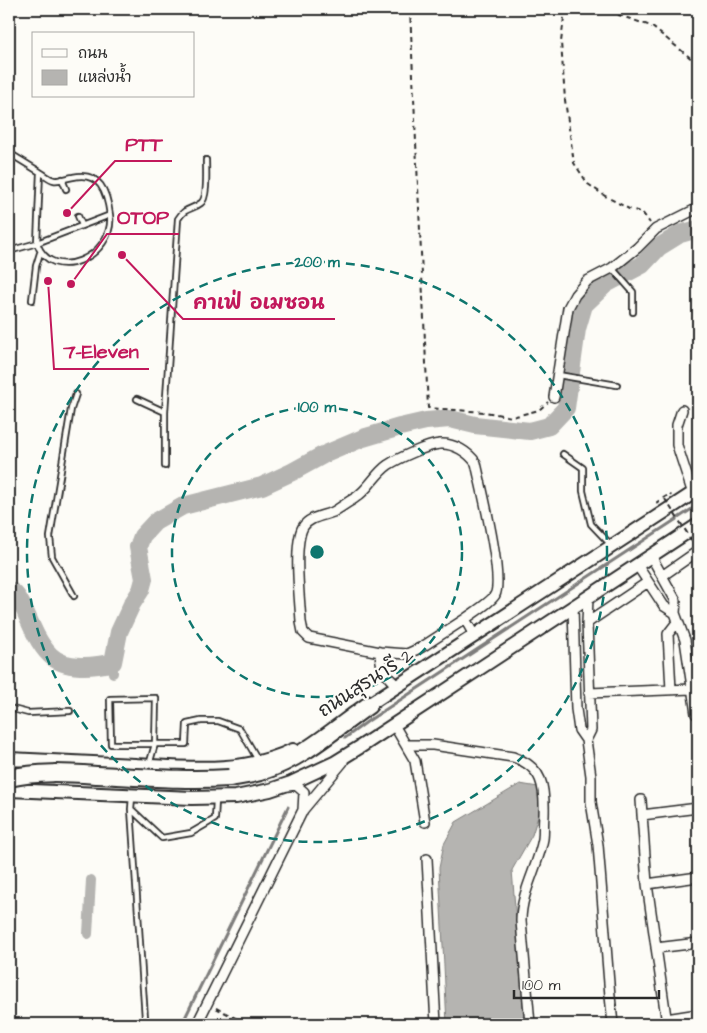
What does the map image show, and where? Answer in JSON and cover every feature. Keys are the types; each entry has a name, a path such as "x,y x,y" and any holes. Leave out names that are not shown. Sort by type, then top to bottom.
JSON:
{"highway":[{"path":"9,778 30,774 54,773 173,779 229,778 264,771 285,762 308,748 369,704"}],"main road":[{"name":"ถนนสุรนารี 2","path":"9,759 213,769 234,767 271,759 304,745 696,492"},
{"path":"98,763 76,766 70,771 68,779 71,786 132,802 216,798 270,790 315,772 360,747 698,525"},
{"path":"9,790 96,794"}],"street":[{"path":"554,397 561,376 568,308 587,281 612,268 638,248 656,229 698,208"},
{"path":"682,410 677,425 677,445 696,492"},
{"path":"440,444 466,452 476,463 498,583 493,598 465,619 407,654 380,652 309,638 303,632 299,584 299,538 303,526 309,521 334,511 358,496 368,488 375,477 387,466 409,454 440,444"},
{"path":"662,576 698,551"},
{"path":"651,556 676,601 677,617 694,668 692,689 694,707 698,715"},
{"path":"637,565 664,606 677,617"},
{"path":"587,623 648,582"},
{"path":"586,740 591,730 587,623 588,597"},
{"path":"573,607 578,723 579,730 586,740 591,776 591,802 598,845 613,1024"},
{"path":"671,690 668,634 677,617"},
{"path":"465,619 474,635"},
{"path":"380,652 383,672 397,686"},
{"path":"589,693 692,689"},
{"path":"394,725 415,761 424,822"},
{"path":"406,746 433,745 513,757 524,760 541,779 544,799 543,839 521,906 530,1024"},
{"path":"197,1024 303,810 336,768 360,747"},
{"path":"270,790 292,785 299,787 305,796 303,810"},
{"path":"641,800 647,884 666,1022 698,1014"},
{"path":"642,815 698,808"},
{"path":"427,859 436,1024"},
{"path":"647,884 698,877"},
{"path":"656,948 698,943"}],"lane":[{"path":"9,153 54,180 83,175 94,178 103,189 111,222 108,235 94,254 78,262 57,264 50,261 40,252 36,243 40,172"},
{"path":"165,466 165,412 178,218 182,213 202,203 205,196 206,160"},
{"path":"62,179 66,189"},
{"path":"9,251 36,243 110,215"},
{"path":"78,216 82,225"},
{"path":"32,300 36,266 40,252"},
{"path":"612,268 633,292 633,312"},
{"path":"561,376 617,385"},
{"path":"74,596 52,557 50,537 71,410 76,394"},
{"path":"137,399 165,412"},
{"path":"563,454 583,468 583,491 590,524 612,546"},
{"path":"149,766 155,744 156,698 110,699 111,744 155,744 186,744 186,724 201,721 218,721 240,729 260,762"},
{"path":"9,708 28,713 70,711"},
{"path":"132,802 162,838 191,833 215,819 216,798"},
{"path":"132,802 145,1018 142,1024"}],"path":[{"path":"410,9 428,408 512,416 539,410 554,397"},
{"path":"565,9 562,42 565,100 574,163 588,184 629,209 642,212 656,229"},
{"path":"601,9 651,26 698,64"},
{"path":"657,502 670,494"},
{"path":"665,500 693,542"},
{"path":"207,1004 247,1024"}],"water":[{"path":"520,784 538,787 542,804 532,835 512,870 524,1019 496,1024 447,1024 439,868 444,844 456,822"}],"waterway":[{"path":"9,590 15,594 42,645 56,660 80,666 113,662 119,632 141,590 144,579 138,547 142,536 155,522 183,506 262,486 323,455 363,438 400,427 426,421 450,419 475,425 530,431 549,426 566,408 577,329 584,305 606,284 642,265 659,247 680,234 698,229"},
{"path":"345,738 368,721 698,505"},
{"path":"113,662 113,673"},
{"path":"182,1024 288,807"},
{"path":"88,934 91,880"}],"place":[{"name":"PTT","path":"67,213"},
{"name":"คาเฟ่ อเมซอน","path":"122,255"},
{"name":"7-Eleven","path":"48,281"},
{"name":"OTOP","path":"71,284"}]}
